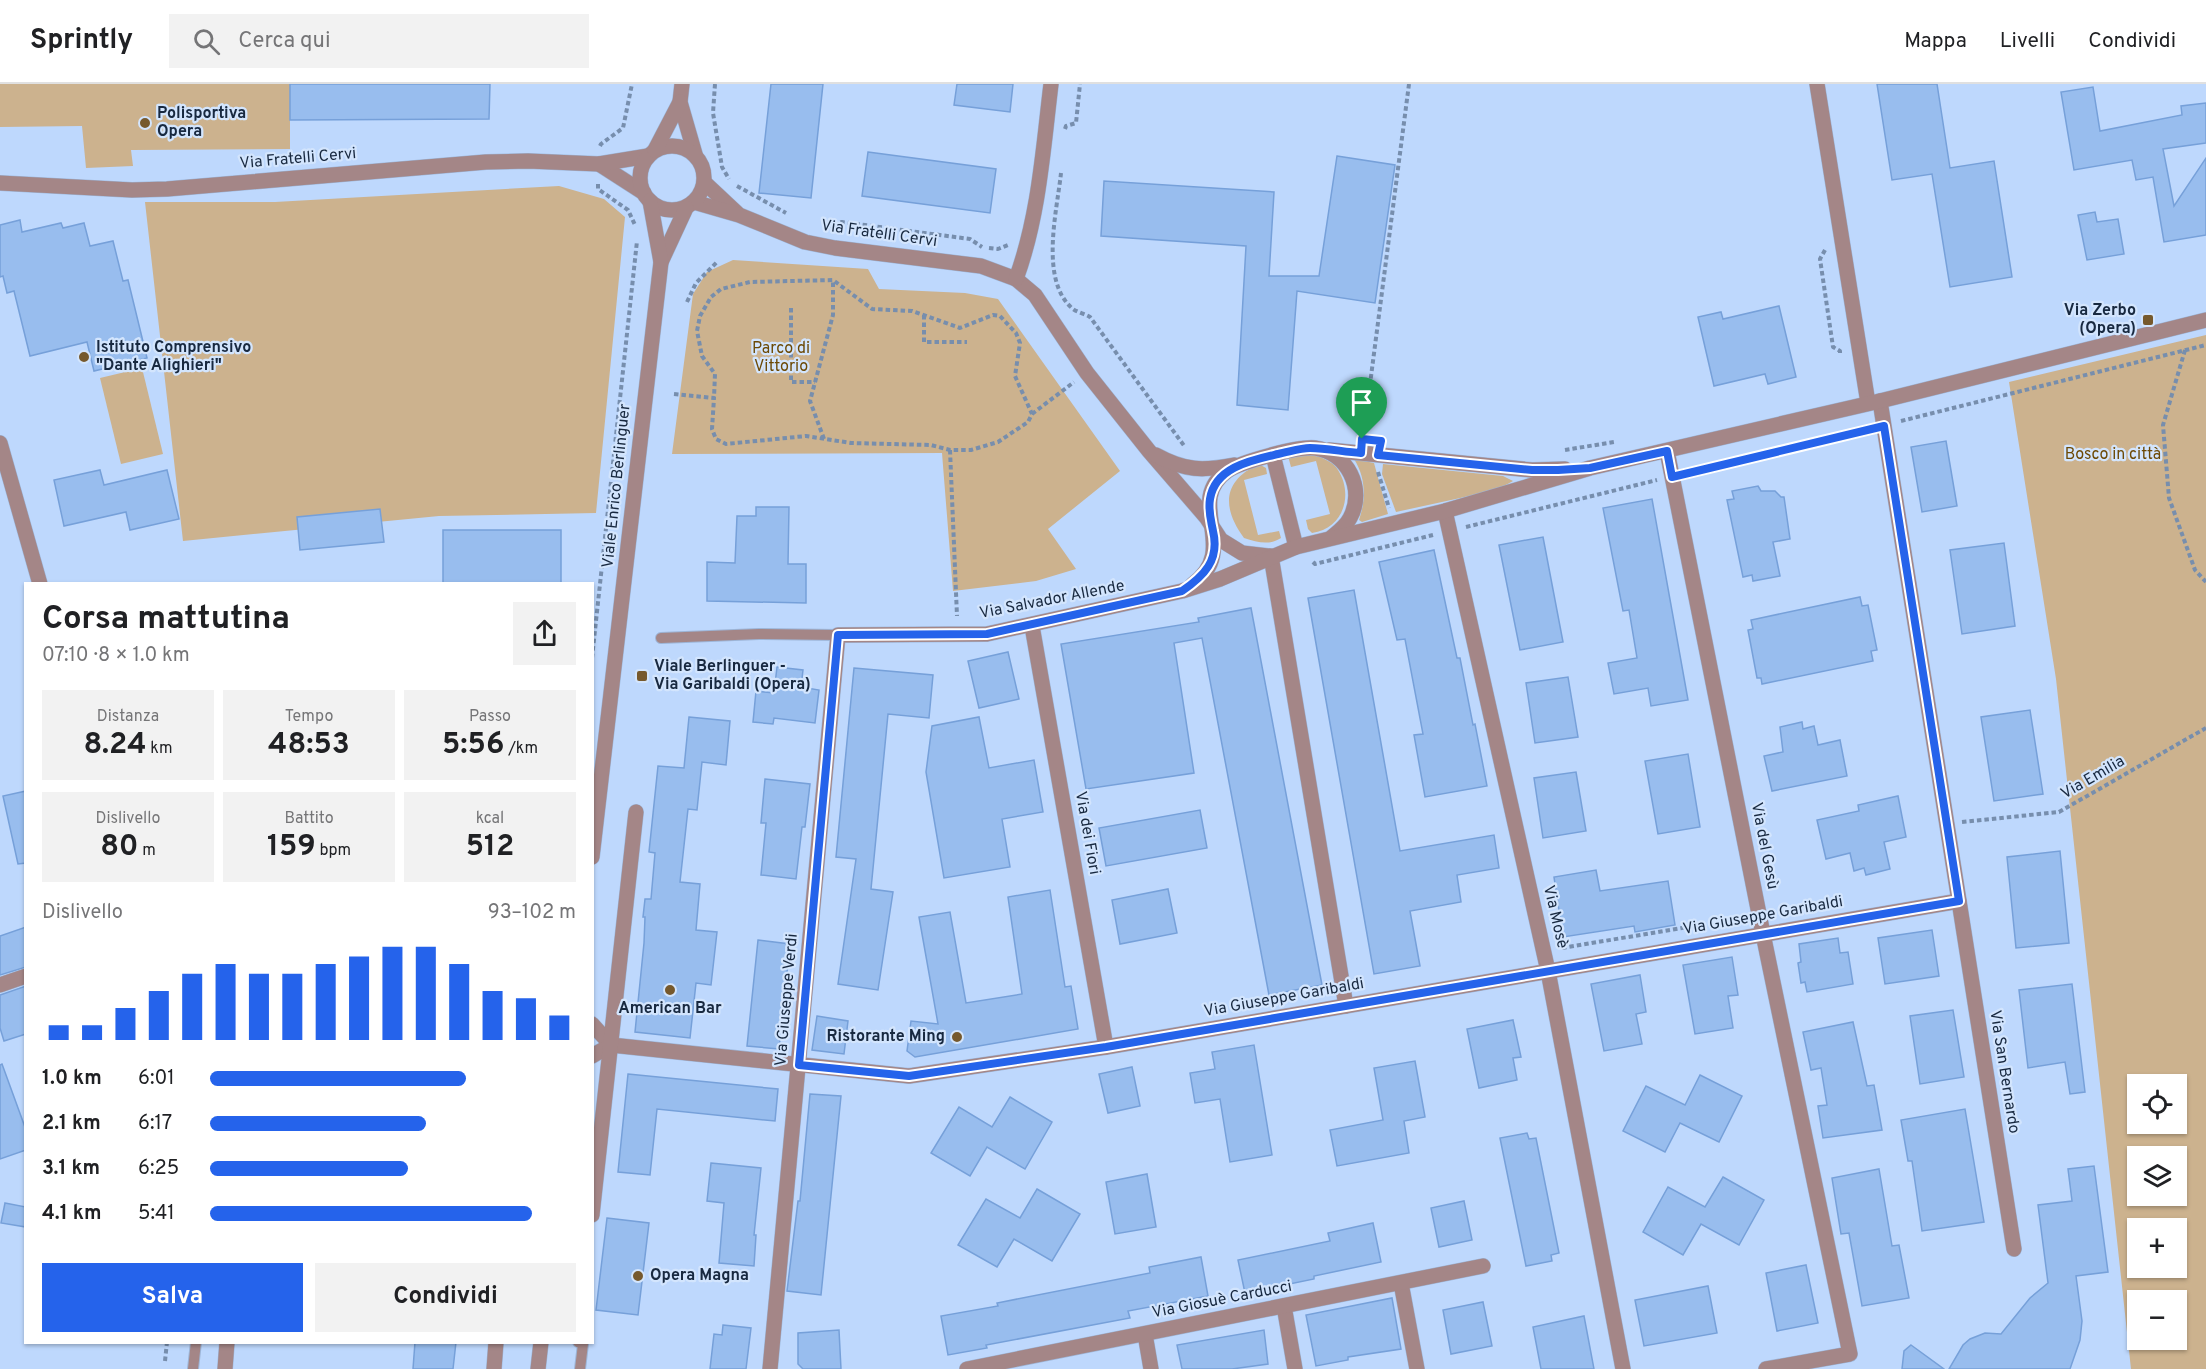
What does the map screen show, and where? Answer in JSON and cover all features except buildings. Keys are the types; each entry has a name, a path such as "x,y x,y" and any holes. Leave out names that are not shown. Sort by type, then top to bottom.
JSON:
{"street":[{"path":"647,197 640,174 680,102 682,84"},
{"path":"1051,84 1034,217 1027,248 1016,279 1035,295 1087,373 1149,451 1212,524 1218,537 1231,548 1248,555 1271,556 1347,1006"},
{"name":"Via San Bernardo","path":"1817,84 1874,402 1884,426 2014,1249"},
{"path":"599,164 658,207 667,210 690,205 701,194 705,183 705,173 695,154 680,102"},
{"path":"652,153 672,145 688,149 695,154"},
{"name":"Via Fratelli Cervi","path":"0,183 132,190 486,162 528,160 599,164 652,153"},
{"name":"Via Fratelli Cervi","path":"705,183 739,216"},
{"name":"Viale Enrico Berlinguer","path":"594,840 661,262 647,197"},
{"name":"Via Fratelli Cervi","path":"690,205 739,216 815,244 981,266 1016,279"},
{"name":"Viale Enrico Berlinguer","path":"661,262 690,205"},
{"path":"1149,451 1186,468 1207,469 1309,448 1323,450 1362,446 1532,470 1590,468 1874,402 2206,320"},
{"path":"0,443 2,460 39,582"},
{"path":"1323,450 1342,462 1351,474 1356,488 1356,503 1351,517 1332,537"},
{"name":"Via del Gesù","path":"1667,451 1663,480 1763,934 1850,1354 1766,1369"},
{"path":"1273,455 1296,547"},
{"path":"1182,591 1200,579 1213,560 1215,545 1209,510 1214,488 1224,474 1240,464"},
{"name":"Via Salvador Allende","path":"838,635 987,634 1032,626 1182,591 1220,579 1296,547 1445,511 1590,468"},
{"name":"Via Mosè","path":"1445,511 1548,971 1623,1369"},
{"name":"Via dei Fiori","path":"1032,626 1106,1047"},
{"name":"Via Giuseppe Verdi","path":"770,1369 838,635"},
{"path":"594,1197 636,812"},
{"name":"Via Giuseppe Garibaldi","path":"611,1045 909,1076 1106,1047 1959,901"},
{"path":"0,985 24,977"},
{"path":"594,1026 611,1045"},
{"path":"594,1055 611,1045"},
{"name":"Via Giosuè Carducci","path":"967,1369 1484,1266"},
{"path":"1401,1283 1417,1369"},
{"path":"1284,1306 1295,1369"},
{"path":"1144,1334 1151,1369"},
{"path":"225,1369 227,1344"},
{"path":"494,1369 496,1344"},
{"path":"538,1369 541,1344"}],"lane":[{"name":"Via Salvador Allende","path":"661,638 759,634 838,635"},
{"path":"193,1369 196,1344"},
{"path":"580,1369 583,1344"}],"path":[{"path":"594,640 638,233 628,210 598,189 599,164 601,144 623,128 632,84"},
{"path":"715,84 713,113 721,160 726,174 740,189 794,217"},
{"path":"1065,137 1066,126 1076,123 1080,84"},
{"path":"1362,446 1409,84"},
{"path":"1061,168 1053,257 1054,280 1058,289 1072,309 1090,317 1191,454"},
{"path":"825,228 842,222 970,238 982,247 998,249 1011,243"},
{"path":"1826,249 1820,259 1833,347 1840,351 1842,362"},
{"path":"687,302 696,283 717,262"},
{"path":"1032,414 1015,376 1020,343 1016,333 1000,316 993,315 960,328 912,311 872,309 833,280 796,279 750,282 721,289 711,297 700,316 697,331 702,356 715,374 712,429 716,439 726,444 806,436 851,443 931,445 950,450 971,450 998,442 1028,422 1032,414 1087,373"},
{"path":"824,439 810,401 833,315 833,280"},
{"path":"791,308 791,382 815,382"},
{"path":"924,315 924,342 967,342"},
{"path":"1296,547 1315,564 1884,426 2206,345"},
{"path":"2185,350 2163,425 2169,498 2195,570 2206,582"},
{"path":"674,394 714,398"},
{"path":"1355,438 1362,446 1380,448 1377,465 1400,543"},
{"path":"1564,450 1624,440"},
{"path":"950,450 957,615"},
{"name":"Via Emilia","path":"1946,824 2059,812 2206,728"},
{"path":"1562,948 1692,926"},
{"path":"165,1361 167,1344"}],"green space":[{"name":"Polisportiva Opera","path":"0,84 290,84 290,149 131,150 133,166 86,168 82,126 0,127"},
{"path":"559,186 604,199 625,217 596,513 439,516 183,541 145,202 275,202"},
{"name":"Parco di Vittorio","path":"733,260 868,269 879,289 965,293 998,299 1120,471 1048,529 1076,569 1036,581 953,591 942,453 672,454 693,294 707,272"},
{"name":"Bosco in città","path":"2206,335 2206,1369 2131,1369 2129,1350 2187,1350 2187,1290 2127,1290 2127,1332 2056,679 2009,382"},
{"path":"142,368 163,454 121,464 100,378"},
{"path":"1310,453 1336,467 1345,490 1343,509 1338,518 1323,530 1312,533 1308,529 1306,520 1330,514 1316,461 1291,467 1288,456"},
{"path":"1354,459 1374,463 1388,514 1362,522 1359,520 1364,489 1361,474"},
{"path":"1259,464 1266,468 1267,474 1244,480 1258,535 1279,531 1281,538 1267,543 1244,538 1229,506 1232,487 1247,471"},
{"path":"1383,464 1503,476 1513,481 1497,490 1396,512 1382,474"}],"place":[{"name":"Polisportiva Opera","path":"145,123"},
{"name":"Via Zerbo (Opera)","path":"2148,320"},
{"name":"Istituto Comprensivo \"Dante Alighieri\"","path":"84,357"},
{"name":"Viale Berlinguer - Via Garibaldi (Opera)","path":"642,676"},
{"name":"American Bar","path":"670,990"},
{"name":"Ristorante Ming","path":"957,1037"},
{"name":"Opera Magna","path":"638,1276"}],"route":[{"path":"1884,426 1959,901 1106,1047 909,1076 799,1065 838,635 987,634 1032,626 1182,591 1200,579 1213,560 1215,537 1209,510 1210,499 1216,483 1224,474 1240,464 1301,449 1316,448 1361,453 1362,439 1381,441 1378,455 1532,470 1590,468 1667,451 1672,477 1884,426"}]}
